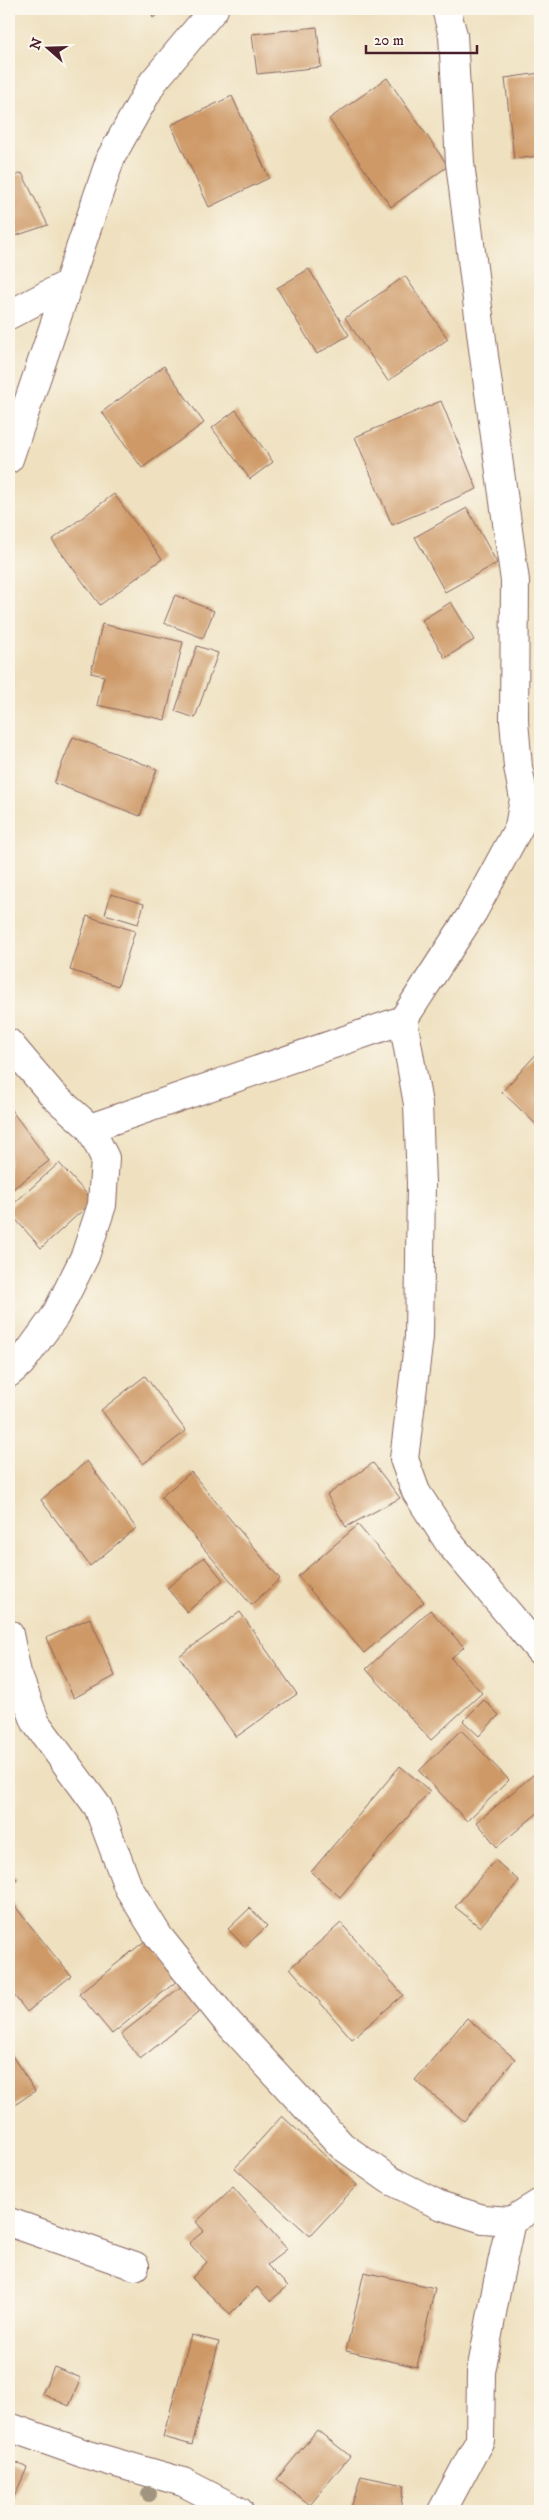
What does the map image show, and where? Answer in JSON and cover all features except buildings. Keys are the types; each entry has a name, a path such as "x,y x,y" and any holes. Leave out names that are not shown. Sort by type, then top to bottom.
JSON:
{"street":[{"path":"9,459 110,157 153,82 214,9"},
{"path":"90,1128 403,1020 473,912 532,803 518,767 514,721 515,580 484,356 460,162 453,35 446,9"},
{"path":"9,315 66,286"},
{"path":"403,1020 418,1104 421,1183 419,1337 404,1459 416,1492 450,1544 540,1651"},
{"path":"9,1043 53,1095 90,1128 105,1158 102,1205 85,1256 55,1316 21,1363 9,1373"},
{"path":"9,1634 17,1673 36,1723 98,1807 128,1887 159,1937 224,2018 342,2146 390,2180 439,2205 483,2219 511,2221 540,2202"},
{"path":"442,2511 480,2440 481,2372 496,2286 511,2221"},
{"path":"9,2222 135,2266"},
{"path":"9,2427 85,2454 183,2482 239,2511"}]}
